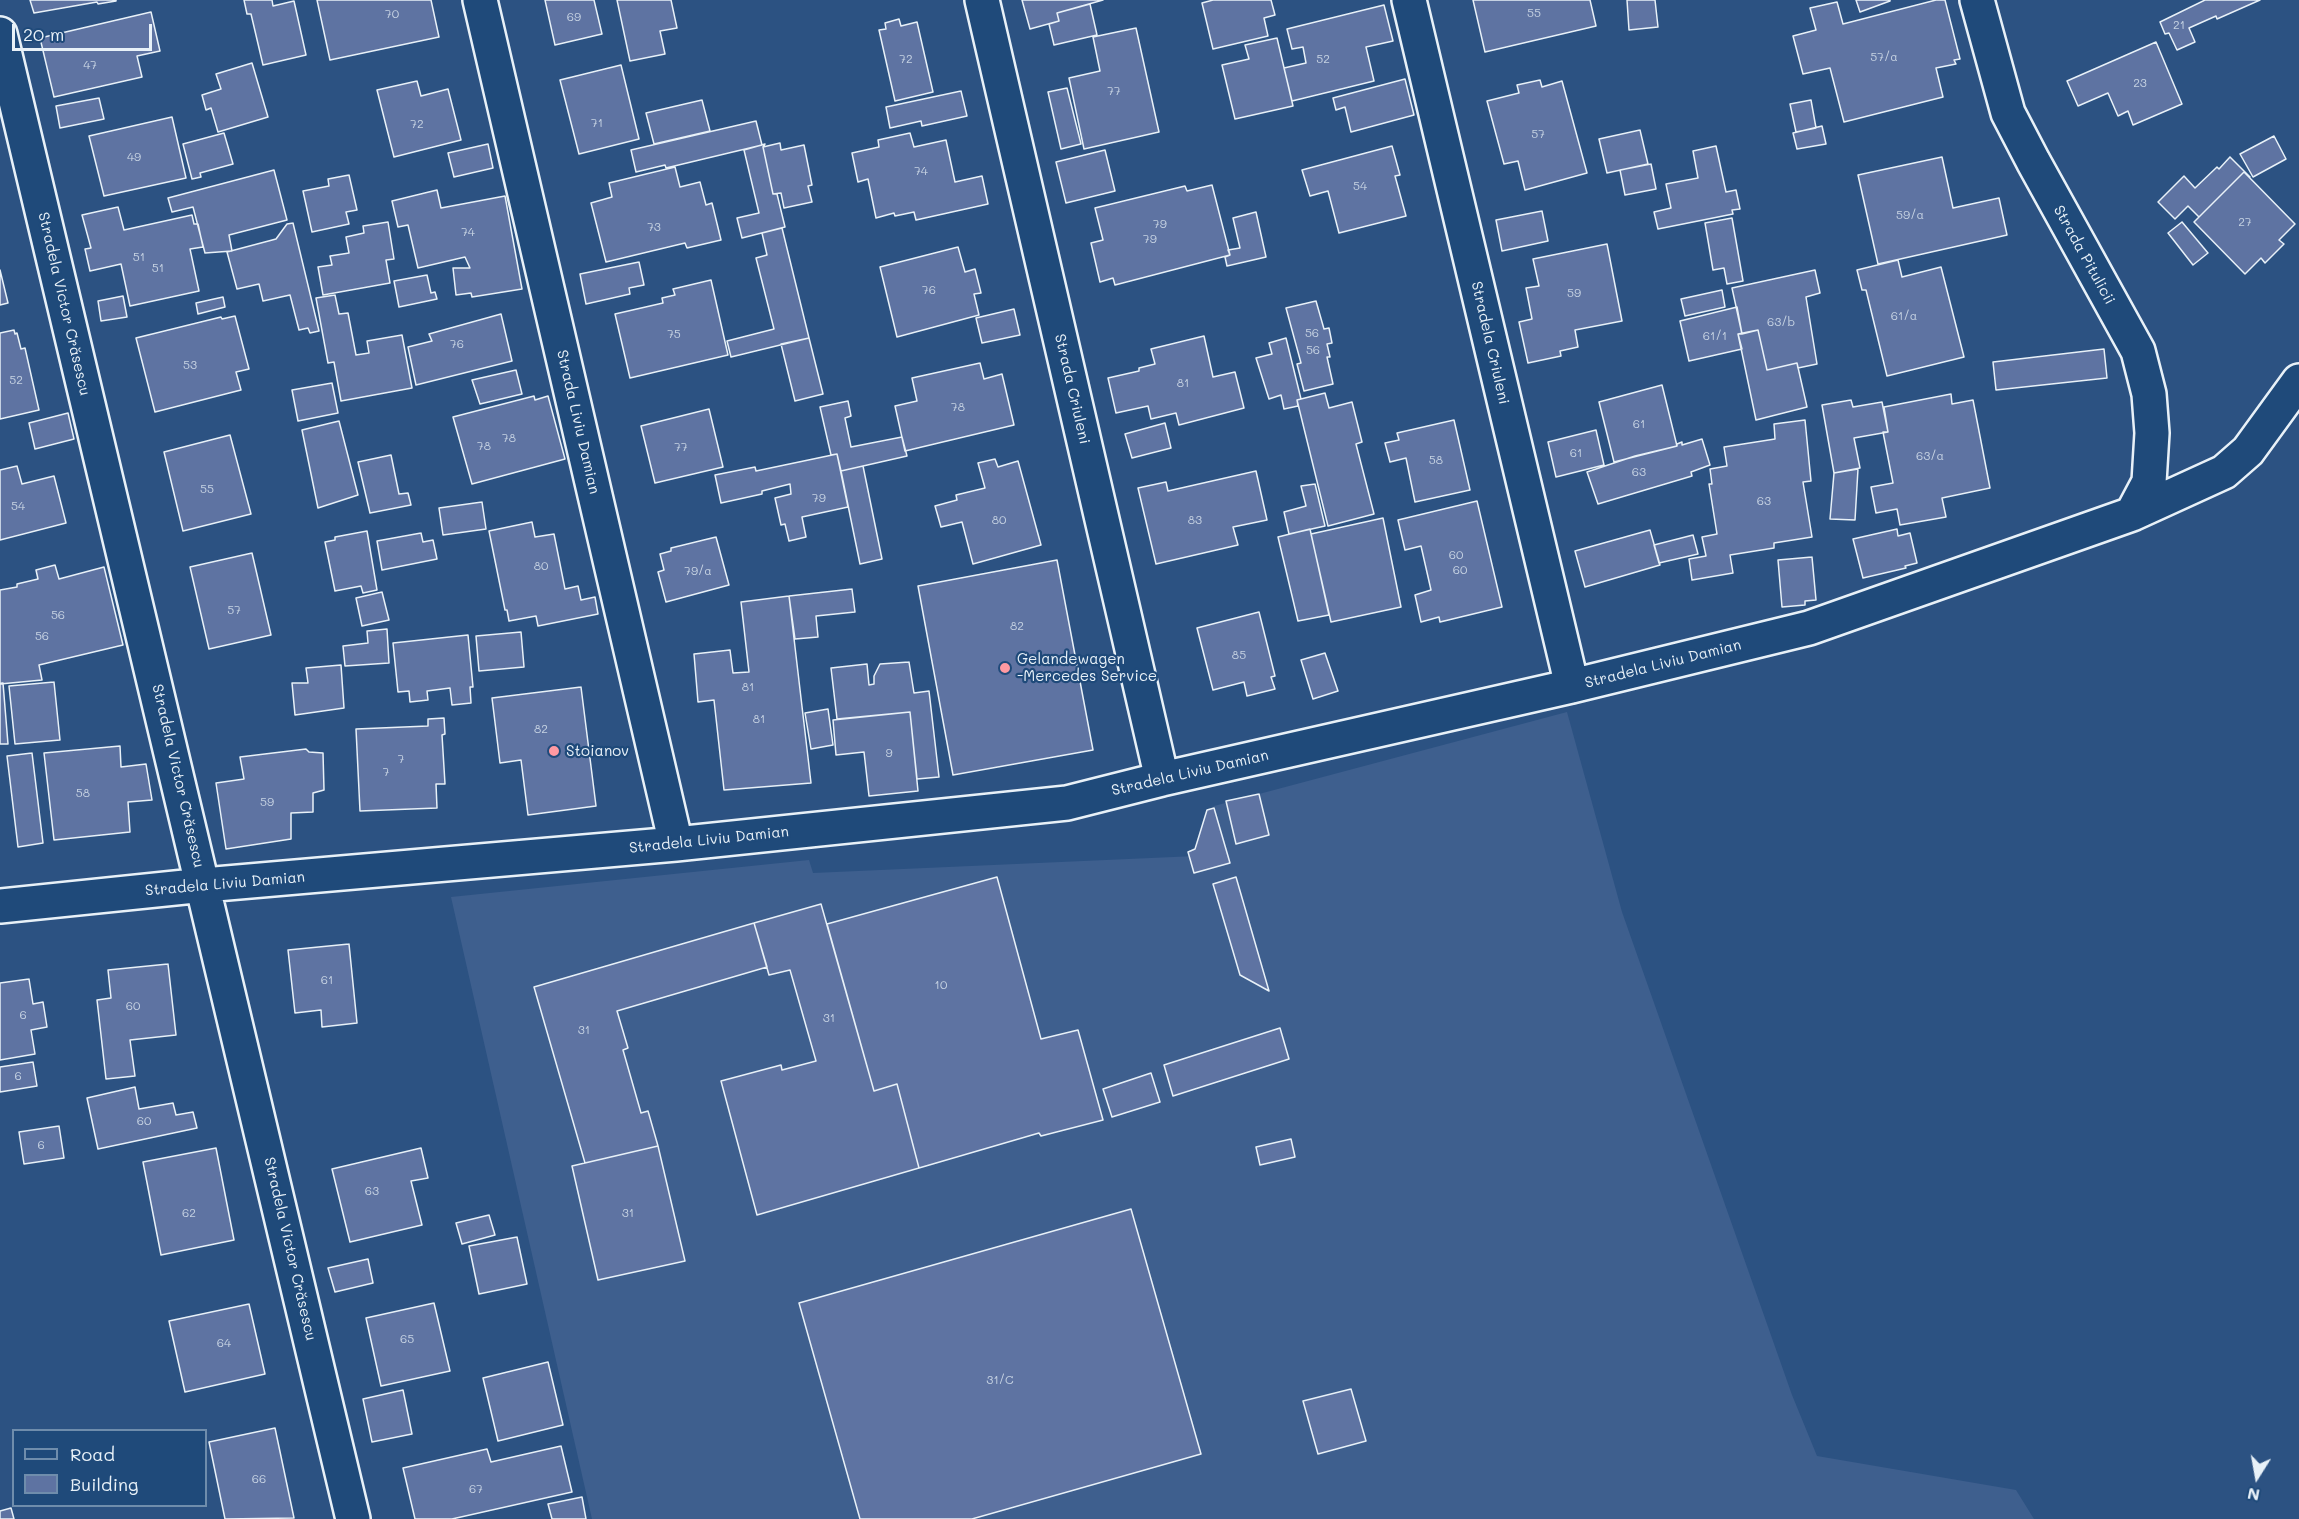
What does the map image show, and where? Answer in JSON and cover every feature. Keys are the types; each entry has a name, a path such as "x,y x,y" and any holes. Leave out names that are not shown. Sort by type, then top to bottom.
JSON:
{"street":[{"name":"Strada Liviu Damian","path":"480,0 676,844"},
{"name":"Strada Criuleni","path":"982,0 1162,779"},
{"name":"Stradela Criuleni","path":"1409,0 1572,687"},
{"name":"Strada Pitulicii","path":"1977,0 2008,113 2138,351 2149,394 2152,433 2148,482 2132,514"},
{"name":"Stradela Victor Crăsescu","path":"0,34 353,1519"},
{"name":"Stradela Liviu Damian","path":"0,906 204,885 676,844 1067,803 1162,779 1572,687 1809,628 2132,514 2224,472 2248,451 2299,381"}],"shaded area":[{"path":"1567,712 1622,912 1792,1395 1817,1456 2016,1490 2034,1519 592,1519 451,897 809,860 813,873 1196,856 1214,806"}],"building":[{"path":"30,0 116,0 116,1 34,13"},
{"path":"244,0 272,0 273,6 294,1 306,55 263,65 251,14 247,14"},
{"path":"317,0 431,0 439,37 330,60"},
{"path":"545,0 594,0 602,34 555,45"},
{"path":"617,0 671,0 677,28 660,31 665,54 630,61"},
{"path":"1022,0 1103,0 1057,13 1059,21 1030,29"},
{"path":"1213,0 1271,0 1275,15 1264,18 1268,36 1213,49 1202,3"},
{"path":"1473,0 1590,0 1596,26 1485,52"},
{"path":"1627,0 1655,0 1658,27 1629,30"},
{"path":"1856,0 1890,0 1890,1 1860,12"},
{"path":"1936,0 1945,0 1960,59 1954,60 1956,64 1936,68 1943,97 1844,122 1830,68 1803,74 1793,36 1816,30 1810,8 1837,2 1843,24"},
{"path":"2205,0 2260,0 2217,19 2216,16 2189,28 2195,42 2177,50 2169,33 2165,34 2160,22"},
{"path":"1090,4 1097,35 1054,45 1049,24 1059,21 1057,13"},
{"path":"1384,5 1393,41 1366,47 1374,81 1292,101 1284,68 1306,63 1303,47 1292,49 1287,29"},
{"path":"151,12 160,51 137,56 142,77 54,97 40,38"},
{"path":"899,19 901,26 917,22 933,92 895,101 879,30 886,29 885,23"},
{"path":"1136,28 1159,132 1084,149 1069,78 1100,71 1093,37"},
{"path":"1277,38 1293,106 1235,119 1222,65 1249,59 1245,45"},
{"path":"2156,42 2182,104 2133,125 2128,111 2118,116 2108,93 2078,106 2067,81"},
{"path":"252,63 268,117 218,132 211,108 206,110 202,95 221,89 216,74"},
{"path":"621,65 639,139 579,154 560,80"},
{"path":"1405,79 1414,115 1351,132 1345,107 1336,110 1333,98"},
{"path":"1540,80 1542,87 1562,81 1587,173 1525,190 1518,161 1504,164 1487,101 1519,93 1517,85"},
{"path":"417,81 421,96 448,89 461,140 394,157 377,90"},
{"path":"1067,88 1081,144 1061,149 1048,92"},
{"path":"961,91 967,116 922,126 921,121 890,128 886,107"},
{"path":"99,98 104,119 60,128 56,106"},
{"path":"702,100 710,131 654,144 646,113"},
{"path":"1811,100 1816,128 1796,132 1790,104"},
{"path":"172,117 186,178 104,196 89,136"},
{"path":"756,121 762,145 666,168 665,165 636,172 631,150"},
{"path":"1822,126 1826,144 1797,149 1793,133"},
{"path":"1640,130 1648,164 1607,173 1599,139"},
{"path":"224,133 233,164 200,173 201,177 192,179 183,144"},
{"path":"910,133 914,147 946,140 955,182 982,176 988,204 916,220 914,212 895,216 894,213 876,218 868,179 858,182 852,153 879,147 878,140"},
{"path":"2274,136 2286,159 2253,177 2240,154"},
{"path":"780,143 781,150 804,145 812,185 808,186 812,202 784,208 781,193 773,194 763,147"},
{"path":"488,144 493,168 454,177 448,153"},
{"path":"765,144 763,147 773,194 777,194 785,227 742,238 737,218 759,213 744,150"},
{"path":"1392,146 1400,175 1395,176 1406,216 1339,233 1328,191 1310,196 1302,170"},
{"path":"1716,146 1726,192 1736,190 1740,209 1732,210 1733,214 1658,229 1654,212 1671,208 1666,184 1698,178 1693,151"},
{"path":"1105,150 1115,191 1066,203 1056,162"},
{"path":"1942,157 1953,208 1999,198 2007,235 1878,264 1858,175"},
{"path":"2230,157 2250,177 2244,172 2199,217 2188,206 2175,219 2158,202 2184,176 2195,188"},
{"path":"1651,164 1656,189 1625,195 1620,170"},
{"path":"675,167 680,187 700,182 706,205 712,203 721,240 687,248 685,243 606,262 591,203 612,197 609,183"},
{"path":"274,170 287,220 229,235 232,251 205,253 193,207 172,212 168,198"},
{"path":"2244,172 2295,224 2279,240 2284,244 2265,263 2261,258 2245,274 2194,222"},
{"path":"349,175 357,210 346,212 349,224 312,232 303,191 329,186 328,179"},
{"path":"1212,185 1230,255 1115,285 1113,278 1100,282 1091,243 1103,240 1095,208 1185,186 1187,191"},
{"path":"437,190 441,208 505,196 522,289 472,297 471,293 456,295 453,268 470,268 465,257 418,268 408,225 398,227 392,201"},
{"path":"118,207 124,230 192,215 194,224 198,224 203,247 190,249 199,291 130,306 121,264 90,271 85,249 91,248 82,215"},
{"path":"1542,211 1548,241 1502,251 1496,220"},
{"path":"1256,212 1266,257 1227,266 1225,257 1230,255 1228,250 1240,248 1233,218"},
{"path":"1732,218 1743,281 1727,284 1724,268 1713,270 1705,223"},
{"path":"388,222 394,259 386,260 390,283 323,295 318,267 332,265 330,256 349,253 346,237 364,233 363,226"},
{"path":"2182,222 2208,253 2193,265 2168,233"},
{"path":"293,223 319,331 310,333 308,328 299,330 290,295 263,301 259,284 237,289 227,252 276,239 287,224"},
{"path":"782,228 809,338 731,357 727,341 774,329 756,258 767,255 762,233"},
{"path":"1607,244 1622,321 1575,330 1578,347 1560,351 1561,356 1528,363 1519,322 1532,319 1526,288 1539,286 1533,259"},
{"path":"958,247 965,272 975,269 981,293 974,294 979,315 897,337 880,267"},
{"path":"1898,260 1902,277 1941,267 1964,357 1887,376 1866,290 1862,290 1857,270"},
{"path":"639,262 644,285 629,288 630,294 586,304 580,274"},
{"path":"0,270 8,303 0,305"},
{"path":"1815,270 1820,293 1806,297 1817,364 1798,368 1797,363 1767,370 1758,330 1742,334 1732,288"},
{"path":"427,275 431,293 435,292 437,299 399,307 394,281"},
{"path":"711,280 728,355 630,378 615,314 663,303 662,298 675,295 673,289"},
{"path":"1722,290 1725,307 1685,316 1681,299"},
{"path":"335,295 339,314 348,313 356,355 369,353 367,341 402,335 412,388 341,401 334,362 328,363 316,298"},
{"path":"123,296 127,317 101,321 98,301"},
{"path":"223,297 225,307 198,314 196,303"},
{"path":"1316,301 1324,329 1329,328 1332,343 1327,344 1330,357 1327,357 1333,384 1304,391 1297,364 1301,363 1286,308"},
{"path":"1737,307 1742,334 1738,334 1742,349 1689,361 1680,321"},
{"path":"1014,309 1020,335 982,343 976,318"},
{"path":"501,314 512,361 416,385 408,347 432,341 429,334"},
{"path":"235,316 249,369 236,372 241,390 155,412 136,338 221,317 222,319"},
{"path":"14,330 21,349 25,348 39,410 0,419 0,333"},
{"path":"1758,330 1767,370 1797,363 1807,407 1756,420 1738,334"},
{"path":"1204,336 1213,377 1235,372 1244,408 1179,425 1176,413 1151,419 1148,406 1116,413 1108,378 1139,371 1139,368 1155,364 1151,349"},
{"path":"809,338 823,394 795,401 781,344"},
{"path":"1286,338 1301,399 1297,400 1298,406 1284,409 1281,395 1269,399 1256,358 1272,354 1269,343"},
{"path":"2104,349 2107,378 1996,390 1993,362"},
{"path":"980,363 984,379 1002,374 1014,425 905,451 895,406 917,401 912,378"},
{"path":"516,370 522,394 480,404 472,380"},
{"path":"332,383 338,413 298,421 292,390"},
{"path":"1662,385 1677,446 1614,462 1599,402"},
{"path":"1325,393 1329,408 1352,402 1362,442 1356,444 1374,514 1328,526 1297,400"},
{"path":"1951,394 1952,404 1973,400 1990,488 1942,498 1946,517 1900,525 1897,509 1876,513 1871,487 1893,483 1883,432 1888,432 1884,407"},
{"path":"534,396 535,400 548,396 565,459 472,484 453,417"},
{"path":"1851,400 1853,407 1882,402 1888,432 1854,438 1860,468 1834,473 1822,405"},
{"path":"848,401 851,416 845,418 851,447 902,437 907,456 841,471 837,454 831,455 820,407"},
{"path":"709,409 723,467 655,483 641,426"},
{"path":"68,413 74,439 35,449 29,423"},
{"path":"1454,420 1470,490 1415,502 1406,458 1390,462 1385,443 1399,440 1397,433"},
{"path":"1805,420 1811,481 1803,482 1812,537 1774,543 1774,548 1730,555 1733,573 1692,580 1689,559 1706,556 1702,537 1717,534 1709,484 1712,484 1710,469 1727,466 1724,447 1775,439 1774,424"},
{"path":"339,421 358,495 318,508 302,430"},
{"path":"1165,423 1171,448 1132,458 1125,434"},
{"path":"1596,430 1604,465 1556,477 1548,442"},
{"path":"230,435 251,514 183,531 164,452"},
{"path":"1702,439 1710,465 1691,472 1692,476 1598,504 1587,472 1635,456 1677,446 1682,442 1682,445"},
{"path":"837,454 848,507 802,517 806,537 789,541 785,524 781,525 775,498 791,494 790,484 762,491 762,494 721,503 715,475 755,467 756,471"},
{"path":"391,455 399,494 408,493 411,505 370,513 358,462"},
{"path":"995,459 998,467 1018,461 1041,545 973,564 962,522 941,527 935,506 957,500 956,495 985,488 978,463"},
{"path":"17,466 22,484 54,476 66,523 0,540 0,470"},
{"path":"863,466 882,559 860,564 841,471"},
{"path":"1858,469 1855,520 1830,519 1834,473"},
{"path":"1256,471 1267,520 1233,527 1238,545 1156,564 1138,488 1166,482 1168,491"},
{"path":"1315,484 1325,526 1289,534 1284,512 1306,506 1301,486"},
{"path":"1477,501 1502,607 1440,622 1439,617 1421,622 1415,595 1431,590 1421,546 1405,550 1398,520"},
{"path":"482,502 486,529 443,535 439,508"},
{"path":"1383,518 1401,607 1331,622 1311,534"},
{"path":"532,522 535,537 554,534 565,589 578,586 581,600 595,597 598,614 538,626 536,616 509,621 489,531"},
{"path":"1310,529 1329,615 1298,621 1278,537"},
{"path":"1897,529 1898,536 1910,533 1917,563 1905,566 1906,568 1863,578 1853,539"},
{"path":"1650,530 1660,565 1585,587 1575,551"},
{"path":"367,531 377,590 363,593 361,586 335,591 325,542 335,540 335,537"},
{"path":"421,533 423,542 433,540 437,559 382,570 377,541"},
{"path":"1693,535 1698,554 1659,563 1654,545"},
{"path":"716,537 729,585 666,602 658,572 664,570 660,554 671,551 671,548"},
{"path":"252,553 271,635 209,649 190,567"},
{"path":"1812,557 1816,600 1805,601 1805,605 1782,607 1778,560"},
{"name":"Gelandewagen -Mercedes Service","path":"1057,560 1093,750 953,775 918,586"},
{"path":"55,565 59,579 104,567 123,645 39,665 42,680 0,684 0,590 17,587 17,584 38,579 36,570"},
{"path":"852,589 855,612 816,616 818,637 795,639 789,596"},
{"path":"382,592 389,620 362,626 356,598"},
{"path":"789,596 811,783 724,790 714,700 698,702 694,654 730,650 733,673 749,672 741,602"},
{"path":"1259,612 1275,676 1271,677 1275,689 1247,696 1244,682 1213,690 1197,628"},
{"path":"387,629 389,663 345,666 343,646 368,643 367,631"},
{"path":"521,632 524,667 479,671 476,636"},
{"path":"468,635 473,687 470,687 471,703 452,705 450,688 427,691 428,700 410,702 409,691 398,692 393,643"},
{"path":"1325,653 1338,691 1313,699 1301,660"},
{"path":"909,662 914,693 929,691 939,777 917,779 910,712 837,719 831,668 867,664 869,685 874,684 874,676 880,664"},
{"path":"341,665 344,708 295,715 292,683 308,683 306,668"},
{"path":"54,682 60,740 15,744 9,686"},
{"path":"3,683 8,744 0,744 0,684"},
{"path":"581,687 596,806 528,815 521,760 500,763 492,698"},
{"path":"828,709 833,745 811,749 805,713"},
{"path":"910,712 918,791 869,796 864,752 836,755 833,720"},
{"path":"444,718 445,734 442,735 445,784 436,784 437,808 360,811 356,729 428,726 428,719"},
{"path":"120,746 121,767 146,764 152,800 128,802 130,832 54,840 44,753"},
{"path":"306,749 309,752 323,753 324,790 313,793 313,812 291,813 291,839 226,849 216,783 244,779 240,757"},
{"path":"32,753 43,843 18,847 7,756"},
{"path":"1259,794 1269,835 1236,844 1226,801"},
{"path":"1214,808 1230,863 1194,873 1188,852 1195,849 1207,810"},
{"path":"997,877 1041,1039 1078,1030 1103,1120 1041,1136 1039,1133 919,1168 897,1084 874,1091 827,924"},
{"path":"1236,877 1269,991 1240,975 1213,884"},
{"path":"821,904 874,1091 897,1084 919,1168 757,1215 721,1081 781,1065 782,1070 816,1061 790,970 769,975 754,923"},
{"path":"754,923 767,967 617,1011 628,1048 623,1050 641,1113 648,1111 658,1146 585,1163 534,987"},
{"path":"349,944 357,1023 322,1027 321,1010 295,1013 288,950"},
{"path":"168,964 176,1035 130,1040 135,1076 106,1079 97,1000 111,998 108,970"},
{"path":"29,979 33,1004 43,1002 47,1027 31,1030 35,1054 0,1060 0,983"},
{"path":"1280,1028 1289,1059 1173,1096 1164,1065"},
{"path":"33,1062 37,1086 0,1092 0,1067"},
{"path":"1151,1073 1160,1102 1112,1117 1103,1089"},
{"path":"135,1087 139,1109 173,1103 176,1115 193,1112 197,1128 98,1149 87,1098"},
{"path":"59,1126 64,1158 24,1164 19,1132"},
{"path":"1291,1139 1295,1157 1260,1165 1256,1147"},
{"path":"658,1146 685,1261 598,1280 572,1166"},
{"path":"216,1148 234,1240 161,1255 143,1162"},
{"path":"421,1148 428,1178 411,1181 422,1225 350,1242 332,1169"},
{"path":"1131,1209 1201,1454 972,1519 860,1519 799,1303"},
{"path":"489,1215 495,1235 462,1244 456,1223"},
{"path":"517,1237 527,1284 479,1294 469,1246"},
{"path":"368,1259 373,1283 335,1292 328,1268"},
{"path":"434,1303 450,1371 381,1386 366,1318"},
{"path":"249,1304 265,1374 185,1392 169,1321"},
{"path":"548,1362 563,1425 498,1441 483,1378"},
{"path":"1351,1389 1366,1441 1318,1454 1303,1401"},
{"path":"403,1390 412,1434 372,1442 363,1399"},
{"path":"275,1428 294,1518 225,1519 209,1442"},
{"path":"561,1446 572,1492 452,1519 415,1519 403,1468 487,1449 491,1462"},
{"path":"582,1497 586,1519 552,1519 548,1504"},
{"path":"11,1508 14,1519 0,1519 0,1511"}],"place":[{"name":"Gelandewagen -Mercedes Service","path":"1005,668"},
{"name":"Stoianov","path":"554,751"}]}
